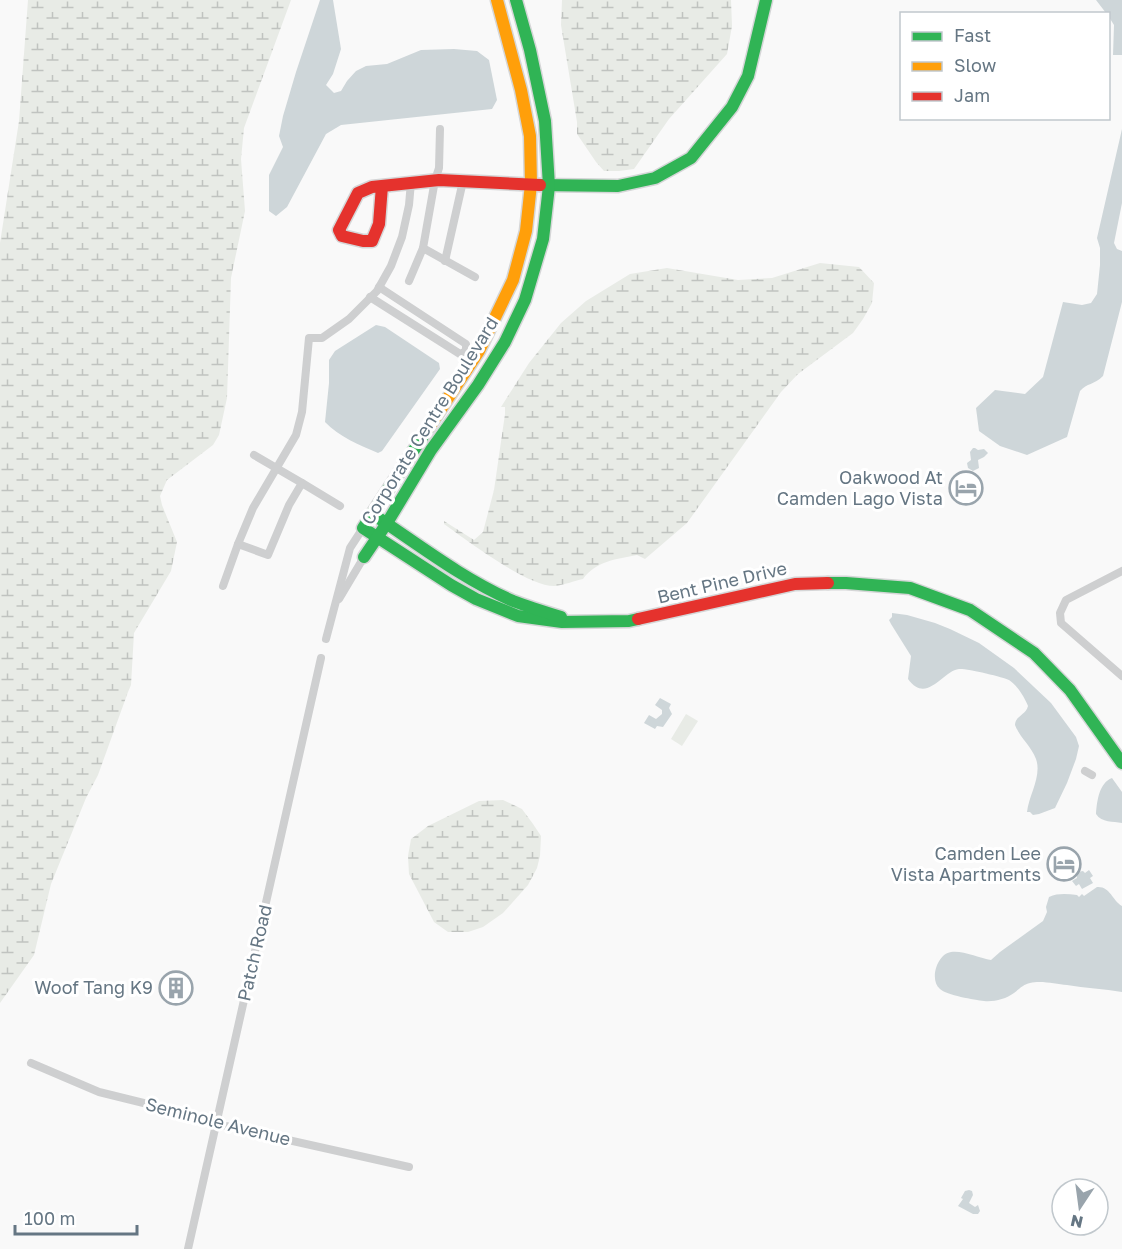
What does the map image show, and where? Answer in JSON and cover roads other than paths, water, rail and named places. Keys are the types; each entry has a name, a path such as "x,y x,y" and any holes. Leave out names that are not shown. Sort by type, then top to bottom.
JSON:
{"street":[{"name":"Corporate Centre Boulevard","path":"326,639 350,548 471,354 479,351 513,280 526,231 531,184 530,136 521,90 497,0"},
{"name":"Corporate Centre Boulevard","path":"335,607 354,572 431,450 490,367 525,300 543,239 549,186 545,121 530,50 516,0"},
{"path":"382,186 379,224 372,240 363,241 342,236 339,230 358,193 382,186 435,180 549,186 618,186 655,178 691,158 732,107 748,76 766,0"},
{"path":"409,280 423,248 435,180 440,168 440,129"},
{"path":"445,261 464,181"},
{"path":"223,586 253,508 296,435 302,412 309,338 322,338 349,319 379,287 391,266 402,237 411,182"},
{"path":"423,248 476,277"},
{"path":"379,287 466,344 471,354 490,367"},
{"path":"370,297 460,354 471,354"},
{"path":"254,455 340,506"},
{"path":"238,544 268,555 289,505 302,483"},
{"name":"Bent Pine Drive","path":"373,514 496,594 532,608 583,622"},
{"name":"Bent Pine Drive","path":"363,528 451,585 494,607 540,620 629,621 795,584 846,583 910,588 970,610 1034,653 1070,690 1122,763"},
{"path":"1122,570 1066,600 1059,618 1061,623 1122,676"},
{"name":"Patch Road","path":"188,1249 321,658"},
{"name":"Seminole Avenue","path":"31,1063 99,1092 217,1124 409,1167"}],"place":[{"name":"Oakwood At Camden Lago Vista","path":"966,488"},
{"name":"Camden Lee Vista Apartments","path":"1064,864"},
{"name":"Woof Tang K9","path":"176,988"}]}
